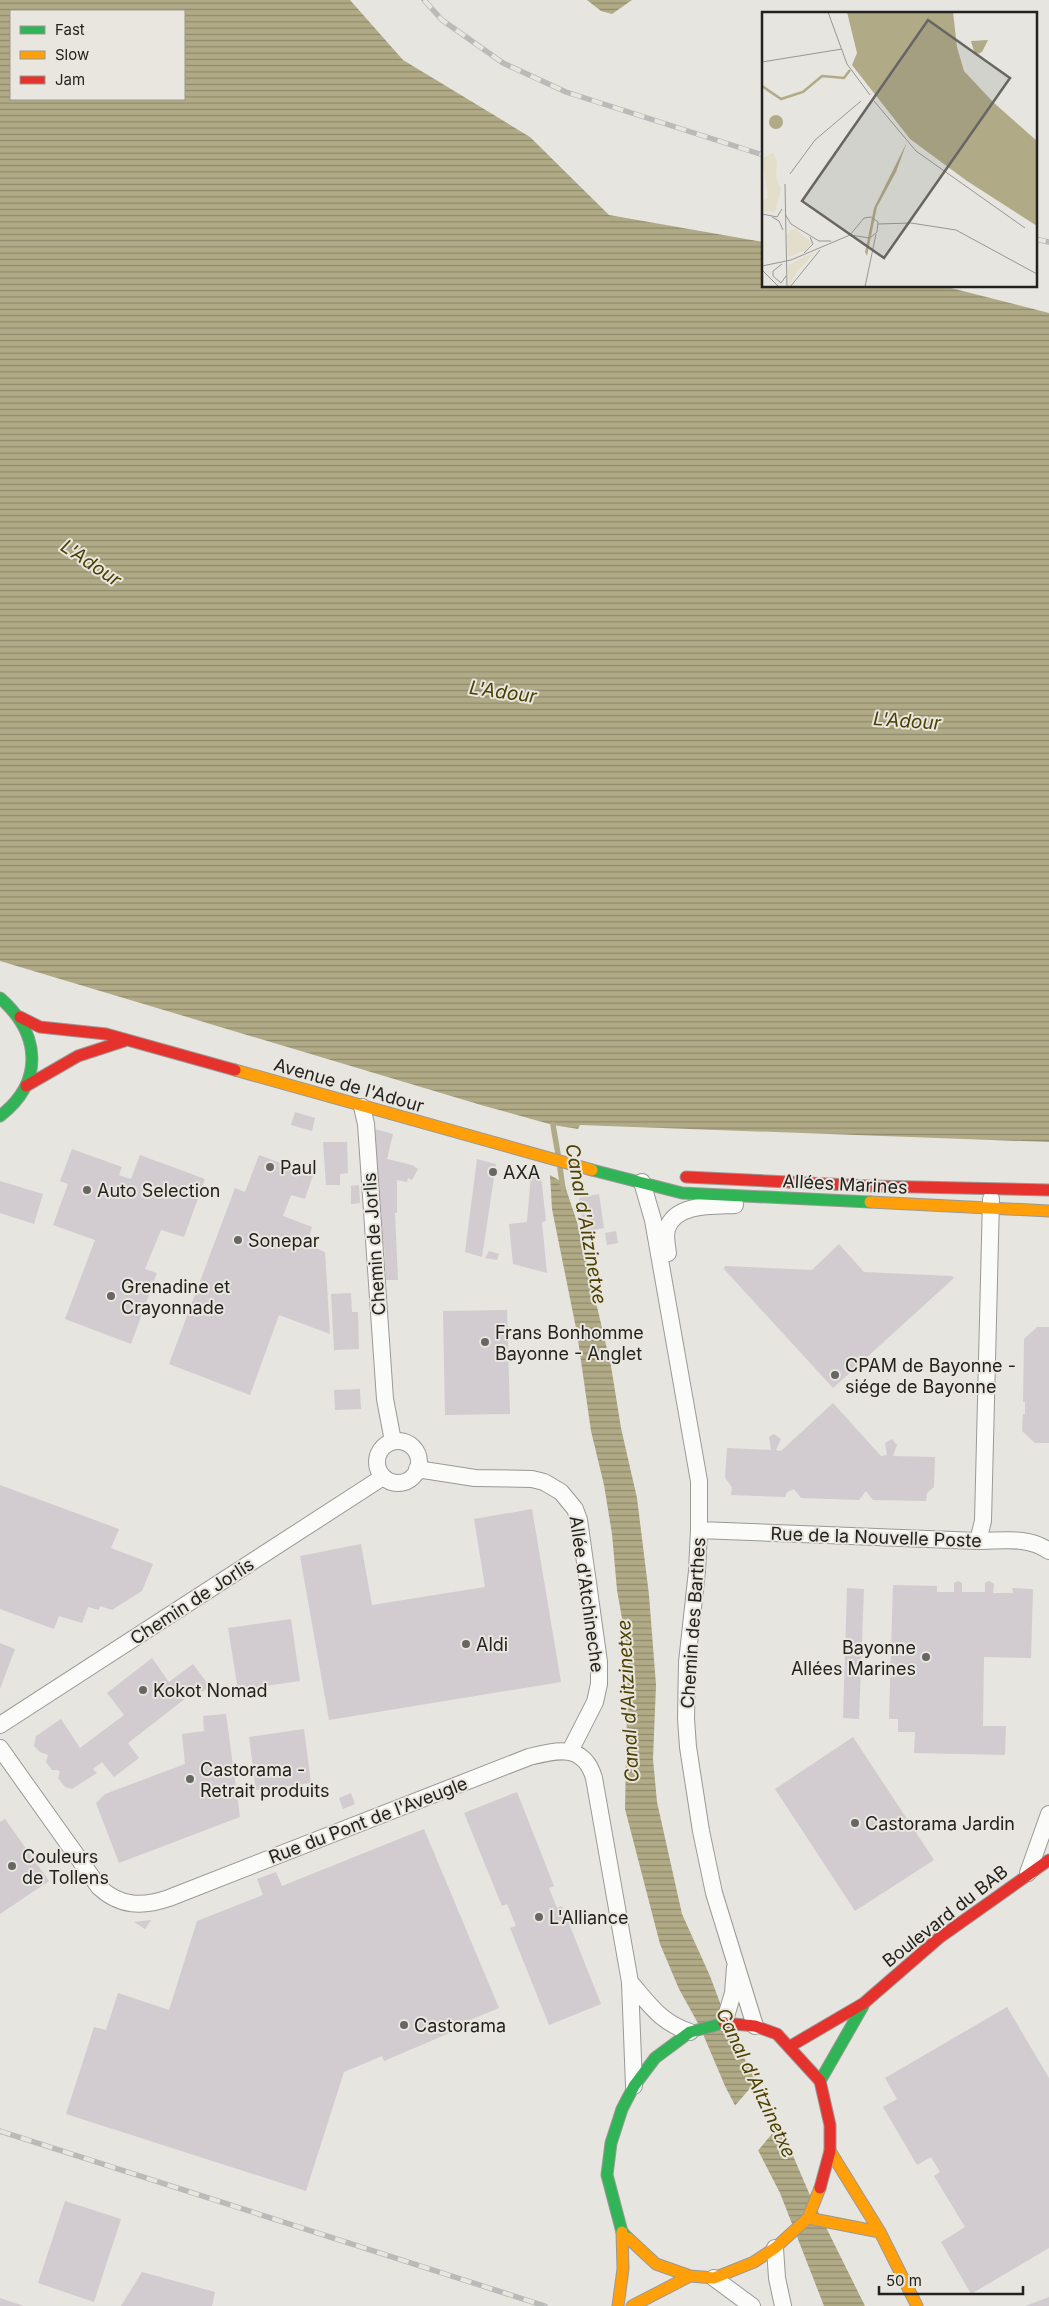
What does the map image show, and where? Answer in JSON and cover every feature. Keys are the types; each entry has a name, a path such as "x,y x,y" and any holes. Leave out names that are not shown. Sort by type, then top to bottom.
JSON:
{"main road":[{"path":"0,998 9,1004 20,1017 29,1033 33,1051 32,1069 26,1086 16,1102 0,1116"},
{"name":"Avenue de l'Adour","path":"20,1017 40,1027 106,1034 129,1040 560,1162"},
{"path":"26,1086 78,1056 129,1040"},
{"name":"Allées Marines","path":"560,1162 682,1193 1049,1211"},
{"name":"Allées Marines","path":"642,1182 683,1177 991,1190 1049,1190"},
{"name":"Boulevard du BAB","path":"789,2047 864,2003 939,1938 1028,1873 1049,1860"},
{"name":"Boulevard du BAB","path":"820,2081 864,2003"},
{"path":"618,2306 622,2269 622,2232 613,2204 607,2175 611,2143 622,2109 634,2086 654,2058 690,2032 724,2023 755,2026 777,2034 820,2081 830,2125 830,2151 820,2187 808,2218 775,2248 754,2262 714,2278 690,2276 656,2264 622,2232"},
{"path":"830,2151 880,2232 917,2306"},
{"path":"808,2218 880,2232"},
{"path":"632,2306 690,2276"}],"street":[{"name":"Chemin de Jorlis","path":"362,1107 366,1124 385,1399 393,1441"},
{"name":"Chemin des Barthes","path":"642,1182 651,1206 696,1464 700,1530 687,1662 687,1728 694,1790 716,1901 755,2026"},
{"path":"978,1541 983,1521 991,1190"},
{"name":"Chemin des Barthes","path":"670,1315 671,1288 667,1230 674,1218 696,1208 807,1200"},
{"path":"393,1441 401,1441 414,1448 417,1454 418,1469 407,1480 391,1482 383,1477 378,1470 376,1461 379,1452 385,1445 393,1441"},
{"name":"Allée d'Atchineche","path":"418,1469 475,1478 532,1479 544,1482 561,1492 575,1509 579,1520 590,1592 599,1662 599,1684 595,1702 570,1751"},
{"name":"Chemin de Jorlis","path":"0,1725 383,1477"},
{"name":"Rue de la Nouvelle Poste","path":"700,1530 978,1541 1025,1540 1040,1544 1049,1551"},
{"name":"Rue du Pont de l'Aveugle","path":"0,1748 99,1887 115,1899 139,1905 152,1904 169,1898 529,1757 550,1752 570,1751"},
{"path":"570,1751 584,1759 592,1767 630,1982 634,2086"},
{"path":"1028,1873 1049,1814"},
{"name":"Chemin des Barthes","path":"724,2023 733,1993 735,1958"},
{"path":"630,1982 655,2011 673,2027 690,2032"},
{"path":"775,2248 777,2278 783,2306"},
{"path":"714,2278 752,2306"}],"water":[{"name":"L'Adour","path":"0,0 350,0 403,60 530,137 609,215 762,242 762,288 951,288 1049,313 1049,1142 580,1125 578,1129 553,1125 0,961"},
{"path":"587,0 632,0 612,14 601,11"},
{"path":"550,1175 564,1183 577,1222 611,1366 621,1428 637,1498 649,1595 656,1685 653,1759 657,1802 682,1914 710,1976 732,2035 782,2130 809,2193 865,2306 824,2306 780,2193 725,2086 700,2027 679,1989 660,1944 625,1809 628,1653 617,1590 612,1534 604,1485 591,1431 577,1333 552,1209"}],"pier":[{"path":"758,2079 781,2123 756,2153 733,2108"}],"building":[{"path":"295,1112 315,1118 312,1131 291,1125"},
{"path":"375,1129 393,1134 387,1159 412,1165 418,1169 412,1180 408,1178 407,1182 397,1180 397,1213 395,1213 398,1280 386,1280 384,1244 381,1244"},
{"path":"323,1142 347,1142 348,1173 340,1174 340,1185 326,1185"},
{"path":"72,1149 122,1167 119,1175 131,1179 140,1155 205,1179 184,1237 161,1230 145,1269 157,1273 131,1344 65,1319 95,1240 53,1225 68,1184 60,1181"},
{"path":"259,1155 313,1175 305,1199 291,1195 283,1216 312,1227 307,1244 325,1252 330,1334 279,1315 250,1395 169,1364 235,1188 245,1192"},
{"path":"477,1159 496,1164 482,1257 465,1252"},
{"path":"531,1174 541,1176 546,1221 542,1222 547,1273 513,1264 509,1224 527,1222"},
{"path":"0,1181 43,1194 34,1224 0,1213"},
{"path":"359,1185 360,1203 351,1204 351,1186"},
{"path":"599,1194 604,1228 584,1232 579,1198"},
{"path":"616,1231 618,1243 607,1245 605,1233"},
{"path":"839,1244 864,1272 952,1276 954,1278 833,1388 724,1269 725,1266 812,1270"},
{"path":"489,1251 499,1254 497,1260 485,1258"},
{"path":"351,1293 352,1312 358,1312 359,1349 334,1350 331,1294"},
{"path":"507,1310 510,1414 445,1415 443,1311"},
{"path":"1037,1327 1049,1327 1049,1443 1035,1443 1022,1431 1023,1414 1025,1414 1025,1402 1023,1402 1024,1339"},
{"path":"360,1389 361,1409 335,1410 334,1390"},
{"path":"833,1403 881,1456 887,1455 885,1443 892,1439 897,1445 893,1456 935,1457 934,1487 927,1493 926,1501 873,1500 866,1491 859,1500 801,1498 794,1489 787,1492 785,1497 731,1495 732,1487 725,1478 727,1448 771,1450 769,1437 774,1434 781,1439 776,1450 781,1451"},
{"path":"0,1485 119,1529 111,1548 153,1564 142,1591 112,1610 100,1606 99,1610 88,1607 82,1623 59,1616 54,1629 0,1609"},
{"name":"Aldi","path":"532,1509 561,1682 329,1720 300,1556 361,1544 372,1605 485,1587 474,1519"},
{"name":"Bayonne Allées Marines","path":"958,1581 962,1583 962,1592 985,1592 985,1583 989,1581 994,1584 993,1593 1013,1593 1012,1588 1033,1589 1031,1658 984,1657 983,1726 1006,1726 1005,1755 914,1753 915,1732 898,1732 898,1719 889,1719 893,1585 937,1586 937,1592 954,1592 954,1583"},
{"path":"847,1588 864,1589 859,1719 843,1718"},
{"path":"291,1619 300,1681 238,1690 228,1628"},
{"path":"0,1643 15,1649 0,1689"},
{"path":"152,1658 169,1682 193,1664 210,1687 202,1692 199,1688 128,1743 139,1758 114,1777 102,1762 93,1769 97,1773 72,1789 65,1787 58,1778 60,1772 52,1770 46,1762 48,1755 40,1752 34,1746 36,1736 61,1719 80,1748 124,1715 107,1693"},
{"name":"Castorama - Retrait produits","path":"226,1714 240,1817 119,1863 96,1803 105,1794 185,1764 182,1734 204,1731 203,1716"},
{"path":"304,1729 311,1783 256,1790 249,1737"},
{"path":"853,1737 934,1860 855,1911 775,1789"},
{"name":"L'Alliance","path":"517,1792 554,1886 549,1888 557,1908 562,1906 601,2004 549,2025 510,1928 516,1926 507,1904 502,1906 464,1813"},
{"path":"351,1793 355,1804 343,1809 339,1798"},
{"path":"5,1819 49,1881 0,1914 0,1822"},
{"path":"424,1829 499,2008 457,2026 459,2029 384,2061 382,2056 344,2072 306,2191 66,2114 94,2027 106,2030 118,1993 169,2010 197,1921 263,1895 257,1879 276,1872 282,1886"},
{"path":"151,1920 145,1929 134,1922"},
{"path":"1007,2007 1049,2078 1049,2248 971,2294 941,2242 965,2227 934,2176 940,2172 931,2157 917,2165 883,2107 897,2099 885,2078"},
{"path":"65,2201 121,2219 94,2302 38,2283"},
{"path":"142,2272 215,2292 212,2306 121,2306"},
{"path":"1049,2297 1049,2306 1025,2306"},
{"path":"0,2298 24,2306 0,2306"}],"waterway":[{"name":"Canal d'Aitzinetxe","path":"553,1125 558,1154"},
{"name":"Canal d'Aitzinetxe","path":"560,1168 563,1189"}],"railway":[{"path":"424,0 442,20 503,63 566,92 762,155"},
{"path":"1036,239 1049,242"},
{"path":"0,2131 545,2306"}],"traffic: fast":[{"path":"0,998 14,1012 23,1027 30,1042 32,1058 30,1073 24,1088 14,1103 0,1116"},
{"path":"592,1170 682,1193 870,1202"},
{"path":"820,2081 863,2006"},
{"path":"628,2238 622,2232 607,2175 611,2143 622,2109 634,2086 655,2058 690,2032 724,2023"}],"traffic: slow":[{"path":"235,1070 592,1170"},
{"path":"870,1202 1049,1211"},
{"path":"830,2151 880,2232 917,2306"},
{"path":"628,2238 656,2264 690,2276 714,2278 754,2262 775,2248 808,2218 820,2188"},
{"path":"808,2218 880,2232"},
{"path":"618,2306 623,2269 622,2232"},
{"path":"632,2306 690,2276"}],"traffic: jam":[{"path":"20,1017 40,1027 106,1034 235,1070"},
{"path":"26,1086 78,1056 124,1041"},
{"path":"686,1177 870,1186 1049,1190"},
{"path":"789,2047 864,2003 939,1938 1049,1860"},
{"path":"724,2023 755,2026 777,2034 820,2081 830,2125 830,2151 820,2188"}],"place":[{"name":"Paul","path":"270,1167"},
{"name":"AXA","path":"493,1172"},
{"name":"Auto Selection","path":"87,1190"},
{"name":"Sonepar","path":"238,1240"},
{"name":"Grenadine et Crayonnade","path":"111,1296"},
{"name":"Frans Bonhomme Bayonne - Anglet","path":"485,1342"},
{"name":"CPAM de Bayonne - siége de Bayonne","path":"835,1375"},
{"name":"Aldi","path":"466,1644"},
{"name":"Bayonne Allées Marines","path":"926,1657"},
{"name":"Kokot Nomad","path":"143,1690"},
{"name":"Castorama - Retrait produits","path":"190,1779"},
{"name":"Castorama Jardin","path":"855,1823"},
{"name":"Couleurs de Tollens","path":"12,1866"},
{"name":"L'Alliance","path":"539,1917"},
{"name":"Castorama","path":"404,2025"}]}
